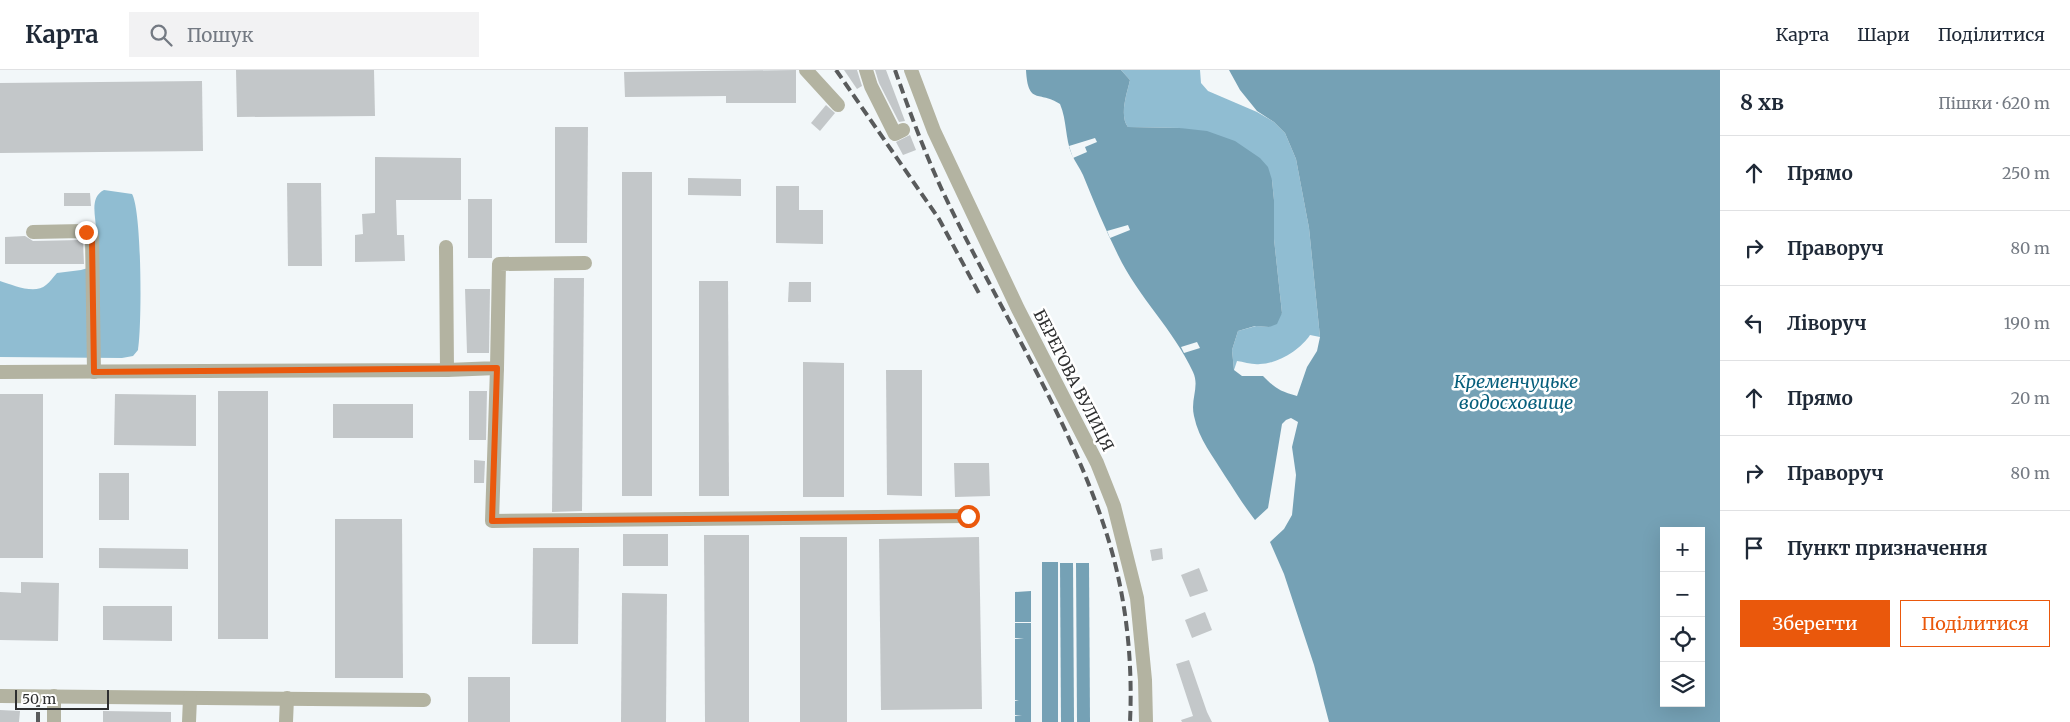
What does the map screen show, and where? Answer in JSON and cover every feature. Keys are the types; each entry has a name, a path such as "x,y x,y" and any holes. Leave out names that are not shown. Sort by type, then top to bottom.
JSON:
{"street":[{"path":"806,70 838,105"},
{"path":"866,70 871,86 895,134 903,130"},
{"name":"БЕРЕГОВА ВУЛИЦЯ","path":"911,70 938,140 1018,309 1097,463 1114,506 1137,598 1145,680 1146,722"},
{"path":"33,232 83,231 92,237 94,372"},
{"path":"446,247 447,370"},
{"path":"585,263 499,264 492,521 968,516"},
{"path":"0,372 447,370 497,368"},
{"path":"0,696 424,700"},
{"path":"54,696 54,722"},
{"path":"188,722 190,698"},
{"path":"286,722 287,698"}],"shaded area":[{"path":"1121,70 1200,70 1201,83 1208,91 1257,112 1274,122 1285,133 1296,159 1309,228 1320,337 1310,335 1295,350 1281,359 1257,364 1237,361 1234,370 1232,350 1238,331 1256,326 1269,327 1282,313 1274,239 1272,180 1180,128 1128,127 1125,122 1124,111 1130,80"},
{"path":"104,190 132,194 135,205 138,222 140,270 138,350 133,356 122,358 0,357 0,281 24,288 36,289 46,285 57,273 88,268 95,242 94,209 96,198"}],"water":[{"name":"Кременчуцьке водосховище","path":"1026,70 1121,70 1130,80 1124,111 1125,122 1128,127 1180,128 1207,131 1235,141 1260,158 1268,167 1272,180 1274,200 1274,239 1282,313 1277,324 1269,327 1255,326 1238,331 1232,350 1234,370 1242,376 1263,376 1278,389 1297,396 1307,367 1317,351 1320,337 1309,228 1296,159 1285,133 1274,122 1257,111 1240,90 1229,70 1720,70 1720,722 1329,722 1314,665 1284,574 1270,542 1284,529 1292,515 1296,475 1292,447 1298,422 1291,418 1282,424 1268,508 1255,520 1211,455 1199,433 1193,410 1196,383 1193,372 1176,342 1135,285 1118,255 1083,175 1072,155 1060,104 1036,95 1029,89"},
{"path":"1042,562 1058,562 1058,722 1042,722"},
{"path":"1060,563 1073,563 1074,722 1061,722"},
{"path":"1076,563 1089,563 1090,722 1077,722"},
{"path":"1031,591 1031,622 1015,622 1015,592"},
{"path":"1015,623 1031,623 1031,722 1015,722 1015,716 1022,715 1015,715 1015,701 1019,700 1015,700 1015,639 1024,638 1015,638"}],"pier":[{"path":"1095,138 1097,142 1085,147 1087,152 1073,158 1069,146"},
{"path":"1128,225 1130,230 1110,238 1107,231"},
{"path":"1197,342 1200,348 1184,353 1181,347"}],"building":[{"path":"236,70 374,70 375,116 237,117"},
{"path":"796,70 796,103 726,103 726,96 625,97 624,72"},
{"path":"844,70 857,70 862,86 857,89"},
{"path":"875,70 886,70 905,121 899,122 879,83"},
{"path":"202,81 203,151 0,153 0,83"},
{"path":"826,105 835,113 820,131 811,123"},
{"path":"555,127 588,127 587,243 555,243"},
{"path":"910,135 916,150 903,155 896,142"},
{"path":"375,157 461,158 461,200 396,200 397,235 404,235 405,261 355,262 355,235 363,234 362,214 375,213"},
{"path":"622,172 652,172 652,496 622,496"},
{"path":"688,178 741,179 741,196 688,195"},
{"path":"287,183 321,183 322,266 288,266"},
{"path":"776,186 799,186 799,210 823,210 823,244 776,243"},
{"path":"64,193 90,193 91,206 64,206"},
{"path":"468,199 492,199 492,258 468,258"},
{"path":"25,236 33,241 80,240 83,242 84,264 5,264 5,237"},
{"path":"554,278 584,278 582,511 552,512"},
{"path":"699,281 728,281 729,496 699,496"},
{"path":"789,282 811,282 811,302 788,302"},
{"path":"465,289 490,289 489,353 467,353"},
{"path":"803,362 844,363 844,497 803,497"},
{"path":"886,370 922,370 922,496 887,495"},
{"path":"218,391 268,391 268,639 218,639"},
{"path":"469,391 487,391 486,440 469,440"},
{"path":"0,394 43,394 43,558 0,558"},
{"path":"115,394 196,395 196,446 114,445"},
{"path":"333,404 413,404 413,438 333,438"},
{"path":"474,460 485,461 484,483 474,483"},
{"path":"954,463 989,463 990,496 955,497"},
{"path":"99,473 129,473 129,520 99,520"},
{"path":"335,519 402,519 403,678 335,678"},
{"path":"623,534 668,534 668,566 623,566"},
{"path":"704,535 749,535 749,722 705,722"},
{"path":"800,537 847,537 847,722 800,722"},
{"path":"979,537 982,709 881,710 879,539"},
{"path":"99,548 188,549 188,569 99,568"},
{"path":"533,548 579,548 578,644 532,644"},
{"path":"1162,548 1163,559 1152,561 1150,550"},
{"path":"1199,568 1208,591 1190,597 1181,575"},
{"path":"21,582 59,583 58,641 0,640 0,592 21,593"},
{"path":"622,593 667,594 666,722 621,722"},
{"path":"103,606 172,606 172,641 103,640"},
{"path":"1205,612 1212,630 1192,638 1185,620"},
{"path":"1189,660 1212,722 1182,722 1181,720 1193,716 1176,664"},
{"path":"468,677 510,677 510,722 468,722"},
{"path":"0,710 20,711 19,722 0,722"},
{"path":"103,711 171,712 171,722 103,722"}],"railway":[{"path":"836,70 939,219 981,297"},
{"path":"895,70 942,190 1052,403 1073,446 1091,490 1114,558 1123,604 1129,651 1130,722"},
{"path":"38,705 38,722"}],"route":[{"path":"86,232 92,237 94,372 447,370 497,368 492,521 968,516"}]}
